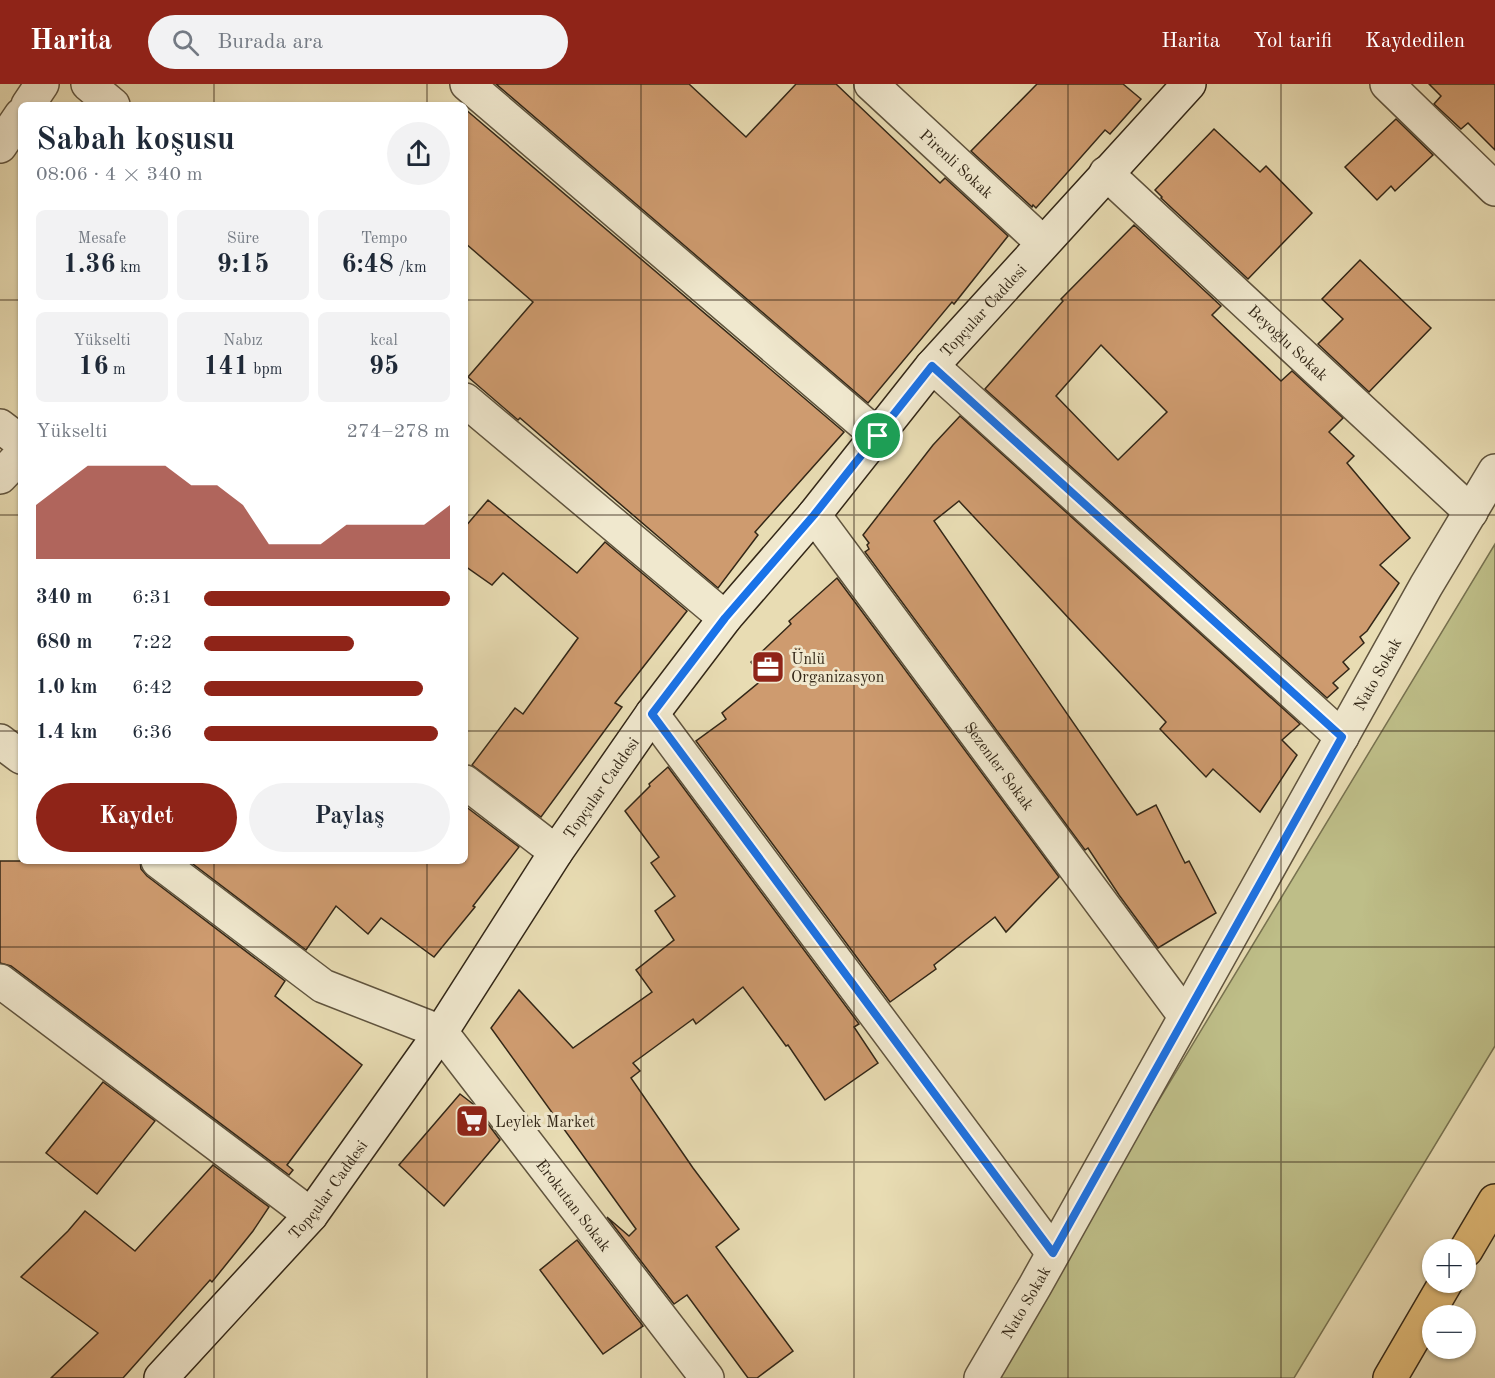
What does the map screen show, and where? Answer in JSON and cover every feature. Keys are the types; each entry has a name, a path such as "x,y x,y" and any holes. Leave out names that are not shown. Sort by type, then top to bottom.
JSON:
{"highway":[{"path":"1473,1239 1495,1201"},
{"path":"1390,1378 1440,1293"}],"street":[{"path":"30,102 42,84"},
{"path":"88,84 109,102"},
{"path":"467,84 878,436"},
{"name":"Pirenli Sokak","path":"871,84 1043,243"},
{"name":"Topçular Caddesi","path":"161,1378 311,1215 441,1032 556,852 652,714 725,618 814,515 932,366 1189,84"},
{"path":"1387,84 1495,189"},
{"path":"0,146 18,119"},
{"name":"Beyoğlu Sokak","path":"1106,173 1471,512"},
{"path":"932,366 1342,737"},
{"path":"468,403 725,618"},
{"path":"0,426 18,440"},
{"path":"0,477 18,458"},
{"name":"Nato Sokak","path":"981,1378 1426,586 1495,471"},
{"name":"Sezenler Sokak","path":"814,515 1185,1016"},
{"path":"652,714 1053,1253"},
{"path":"0,741 18,755"},
{"path":"468,784 556,852"},
{"path":"162,864 323,986 441,1032"},
{"path":"0,981 311,1215"},
{"name":"Erokutan Sokak","path":"441,1032 707,1378"}],"green space":[{"path":"1495,544 1495,1046 1294,1378 991,1378"}],"building":[{"path":"496,84 689,84 746,137 796,84 836,84 940,183 945,178 1008,236 954,304 952,302 868,403"},
{"path":"1037,84 1123,84 1141,99 1110,134 1105,130 1036,208 1033,205 1032,207 971,151"},
{"path":"1429,84 1495,84 1495,150 1468,123 1461,129 1434,104 1441,96"},
{"path":"468,112 844,432 755,532 758,535 718,588 520,418 518,420 468,377 533,302 468,246"},
{"path":"1396,119 1433,155 1395,191 1391,186 1377,200 1345,167"},
{"path":"1214,129 1260,172 1266,166 1312,213 1248,279 1155,190"},
{"path":"1134,225 1221,306 1212,315 1281,381 1292,371 1343,418 1329,432 1354,456 1347,463 1410,538 1380,565 1399,583 1367,631 1360,637 1364,643 1343,662 1349,669 1333,683 1338,688 1327,698 985,389 1063,301 1061,299","holes":["1101,345 1167,412 1118,460 1056,396"]},
{"path":"1360,260 1431,328 1369,392 1318,344 1343,319 1322,299"},
{"path":"960,416 1300,724 1282,740 1297,755 1260,812 1213,769 1206,777 1160,729 1166,722 959,501 934,521 1137,815 1156,805 1185,863 1189,861 1216,913 1158,948 1088,848 1085,850 865,552 869,549 867,545 869,543 863,535 933,445"},
{"path":"488,500 577,573 605,542 687,611 615,703 622,707 541,817 472,765 515,708 523,714 578,638 503,573 492,585 468,568 468,523"},
{"path":"837,578 1059,877 1006,932 995,917 934,965 936,969 890,1002 696,741 726,719 722,713 763,679 751,662 791,624 789,621"},
{"path":"668,767 859,1024 854,1027 878,1063 825,1100 788,1045 786,1046 743,987 696,1024 693,1019 633,1063 640,1071 631,1078 693,1168 739,1229 716,1247 793,1351 757,1378 748,1378 687,1295 674,1304 607,1217 629,1236 636,1229 491,1028 519,990 573,1048 652,992 636,970 674,940 655,911 675,896 651,863 659,857 625,811"},
{"path":"468,808 519,847 473,906 475,907 434,957 381,918 368,934 336,906 306,950 193,864 468,864"},
{"path":"0,861 18,861 18,864 140,864 141,869 147,876 285,981 275,996 362,1065 287,1165 293,1170 289,1175 11,966 0,963"},
{"path":"103,1082 155,1121 97,1194 46,1153"},
{"path":"460,1094 473,1104 500,1140 444,1206 399,1165"},
{"path":"213,1165 269,1207 253,1231 212,1282 210,1280 123,1378 51,1378 98,1333 21,1277 85,1211 135,1251"},
{"path":"577,1240 643,1326 603,1354 540,1270"}],"place":[{"name":"Ünlü Organizasyon","path":"768,667"},
{"name":"Leylek Market","path":"472,1121"}],"route":[{"path":"932,366 1342,737 1053,1253 652,714 725,618 814,515 878,436 932,366"}]}
